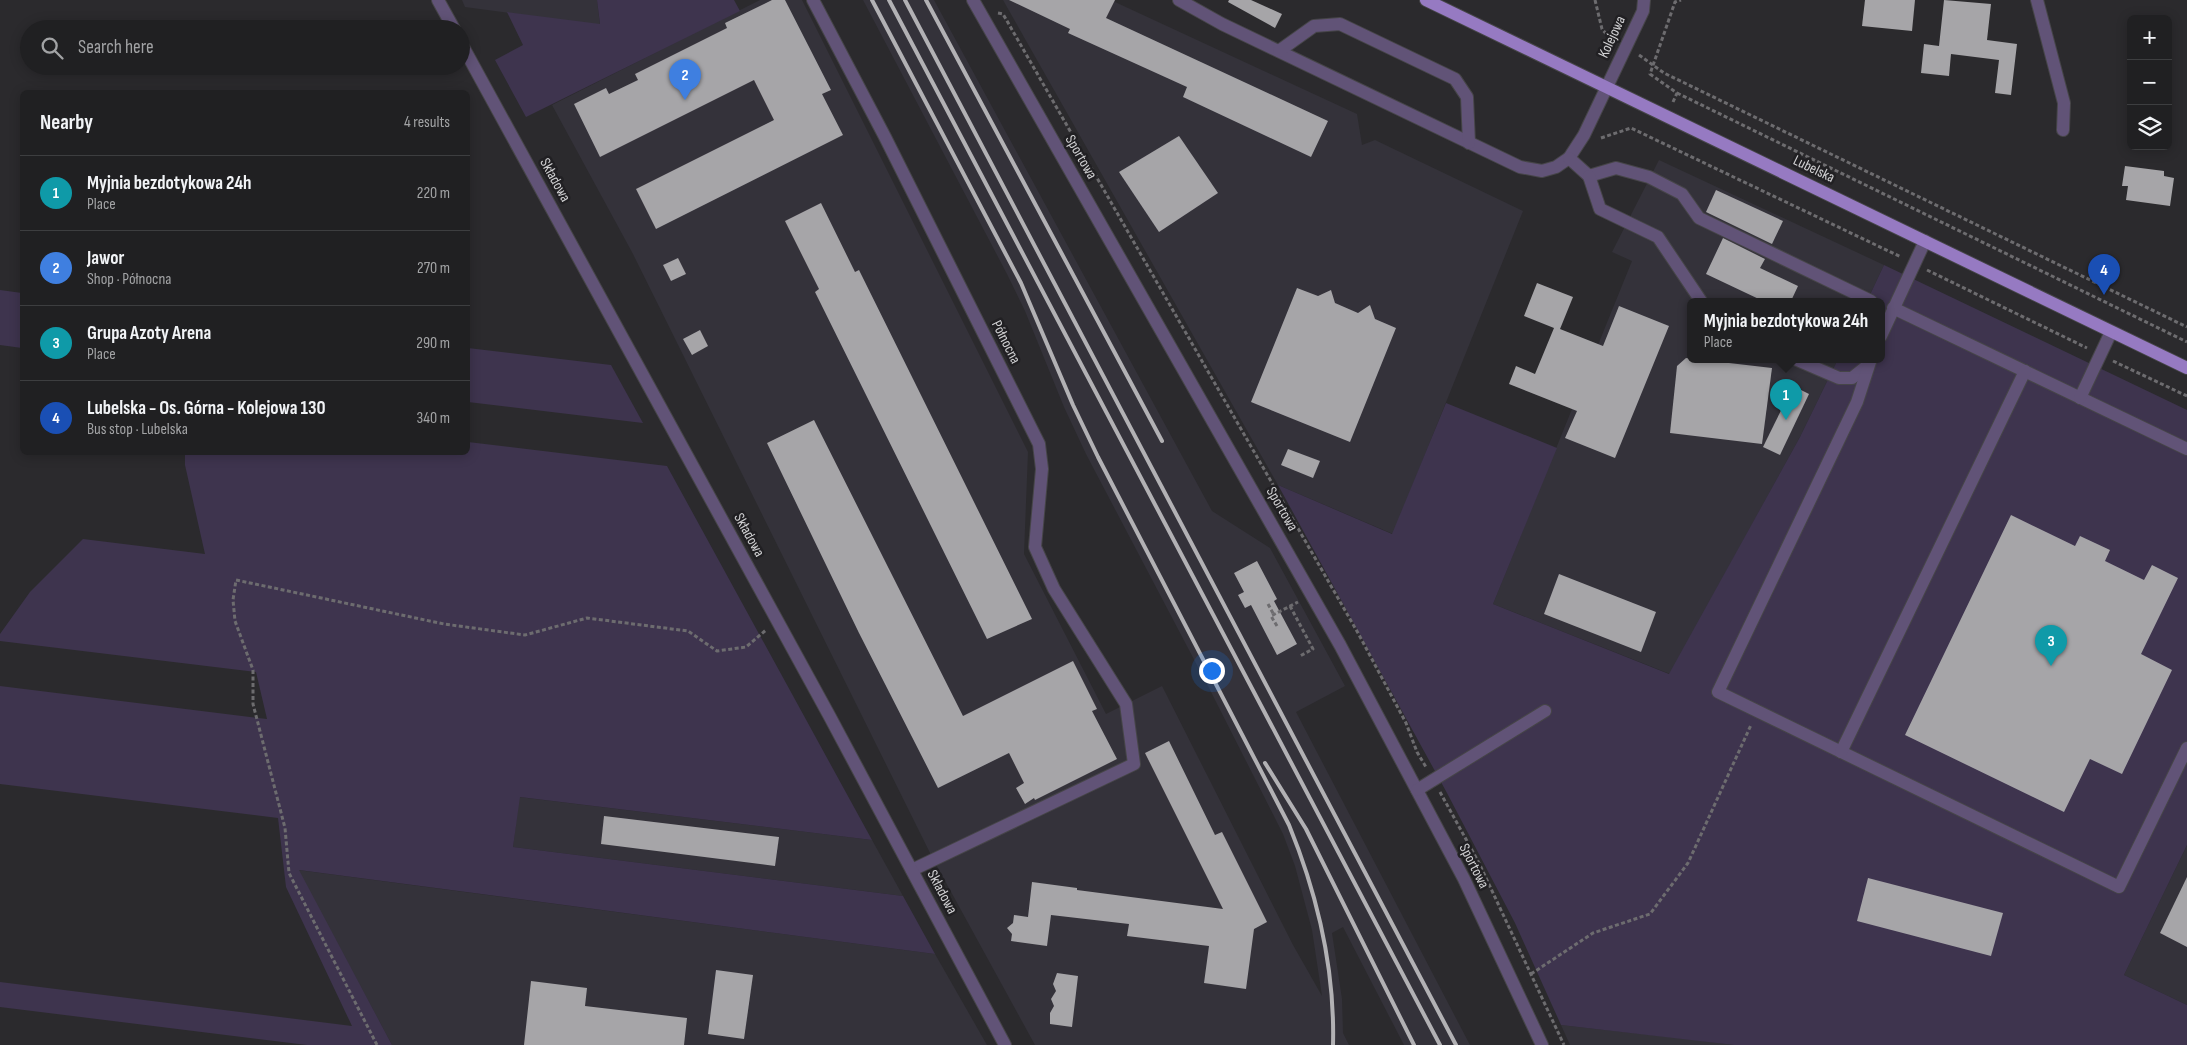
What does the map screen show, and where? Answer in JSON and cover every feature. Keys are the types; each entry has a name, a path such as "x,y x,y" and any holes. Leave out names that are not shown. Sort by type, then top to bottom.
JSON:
{"main road":[{"name":"Lubelska","path":"1426,0 2187,368"}],"street":[{"path":"438,0 449,20"},
{"name":"Północna","path":"813,0 885,137 1039,444 1042,469 1035,547 1054,590 1126,704 1134,764 912,870"},
{"name":"Sportowa","path":"974,0 1312,595 1464,879 1542,1045"},
{"path":"1179,0 1279,51 1528,170 1542,171 1556,167 1569,158 1589,176 1600,209 1658,237 1699,298"},
{"name":"Kolejowa","path":"1569,158 1584,135 1607,88 1642,11 1644,0"},
{"path":"2037,0 2064,103 2063,130"},
{"path":"1279,51 1314,26 1340,24 1455,79 1467,98 1469,142"},
{"name":"Składowa","path":"470,59 777,621 1005,1045"},
{"path":"1589,176 1616,168 1649,177 1682,194 1699,218 1865,298"},
{"path":"1885,322 1889,308 1925,241"},
{"path":"1889,308 2187,449"},
{"path":"2080,398 2111,332"},
{"path":"1804,363 1839,378 1852,378 1869,363"},
{"path":"1869,363 1857,402 1718,692 2119,887 2187,748"},
{"path":"1841,752 2025,372"},
{"path":"1417,790 1545,711"}],"path":[{"path":"1595,0 1602,29 1614,43 1652,64 1664,73 2187,327"},
{"path":"1681,0 1675,2 1650,74 1677,93 2187,342"},
{"path":"1584,135 1594,140 1631,128 1655,138 1677,93"},
{"path":"377,1045 289,873 285,828 253,704 253,670 235,621 233,600 236,580 444,624 525,635 587,618 688,631 716,651 746,647 777,621"},
{"path":"1277,626 1271,616 1312,595"},
{"path":"1268,604 1274,615"},
{"path":"1290,606 1313,649 1300,656"},
{"path":"1531,974 1594,932 1650,914 1688,864 1758,711"}],"shaded area":[{"path":"462,0 597,0 600,25 465,7"},
{"path":"597,0 734,0 740,11 526,117 495,60 523,45 507,12 600,24"},
{"path":"760,0 802,0 1028,452 1024,554 1106,714 1162,686 1293,945 1322,996 1312,930 1295,866 1283,834 1086,454 1064,407 1025,311 1007,274 863,0 934,0 1212,511 1270,548 1345,686 1296,712 1470,1045 1404,1045 1343,927 1332,933 1342,999 1343,1033 1349,1045 1035,1045 933,859 633,254 552,105"},
{"path":"1003,0 1115,0 1115,2 1357,114 1362,145 1375,140 1523,211 1393,534 1278,485"},
{"path":"1659,160 1884,265 1868,298 1687,298 1687,363 1836,363 1800,437 1670,674 1493,604 1632,261 1612,252"},
{"path":"1884,265 2187,410 2187,845 2124,975 2187,1005 2187,1045 1734,1045 1561,1025 1515,923 1447,793 1278,485 1392,534 1446,403 1557,448 1493,604 1669,674 1800,437 1836,363 1885,363 1885,298 1868,298"},
{"path":"0,290 20,293 20,348 0,345"},
{"path":"470,348 611,365 643,423 470,402"},
{"path":"470,442 667,466 872,840 520,797 513,847 903,896 935,954 299,870 392,1045 307,1045 0,1007 0,982 352,1026 286,887 278,818 0,784 0,686 267,719 256,672 0,641 0,634 30,592 83,539 205,554 185,465 185,455 470,455"},
{"path":"519,797 872,840 903,896 513,847"},
{"path":"2187,845 2187,1005 2124,975"},
{"path":"298,870 935,954 987,1045 392,1045"},
{"path":"1561,1025 1696,1040 1734,1045 1570,1045"}],"building":[{"path":"772,0 785,0 831,90 822,94 843,135 656,229 636,189 774,120 754,80 600,157 574,104 606,88 609,94 638,80 635,74 727,28 725,23"},
{"path":"1009,0 1115,0 1106,18 1328,121 1311,157 1183,97 1187,87 1068,33 1070,29"},
{"path":"1229,0 1251,0 1282,14 1275,28 1228,2"},
{"path":"1865,0 1915,0 1912,31 1862,26"},
{"path":"1944,0 1991,4 1987,40 2017,44 2011,95 1995,93 1999,60 1951,54 1949,76 1921,73 1924,44 1939,46"},
{"path":"1179,136 1218,193 1159,232 1119,172"},
{"path":"2125,166 2164,171 2164,176 2174,178 2170,206 2126,200 2128,186 2122,186"},
{"path":"1716,190 1783,221 1772,244 1706,212"},
{"path":"821,203 855,272 859,270 1032,619 987,639 815,292 819,289 785,221"},
{"path":"1723,238 1765,259 1760,268 1798,286 1792,298 1757,298 1706,274"},
{"path":"678,258 686,274 671,281 663,265"},
{"path":"1537,283 1573,297 1560,329 1603,346 1619,306 1669,326 1615,458 1565,438 1577,411 1509,384 1516,366 1535,374 1554,328 1524,316"},
{"path":"1297,288 1318,296 1331,290 1335,303 1358,313 1370,305 1375,319 1396,328 1350,442 1251,402"},
{"path":"700,330 708,346 692,355 683,339"},
{"path":"1686,358 1687,363 1729,363 1772,368 1762,444 1670,433 1677,366"},
{"path":"1793,386 1809,394 1780,455 1763,447"},
{"path":"814,420 963,716 1073,661 1097,709 1092,711 1117,759 1025,804 1016,788 1024,783 1009,753 938,788 859,633 767,443"},
{"path":"1288,449 1320,461 1313,478 1281,465"},
{"path":"2011,515 2075,546 2080,536 2110,550 2105,561 2144,580 2152,565 2178,578 2141,654 2172,670 2122,774 2090,759 2064,812 1905,735"},
{"path":"1257,561 1277,599 1274,601 1297,644 1277,655 1251,605 1245,608 1238,595 1244,592 1234,573"},
{"path":"1559,574 1656,612 1641,652 1544,614"},
{"path":"1169,741 1215,835 1222,832 1267,922 1254,929 1246,989 1204,983 1209,946 1127,936 1129,924 1051,915 1047,946 1011,941 1012,934 1007,928 1013,923 1014,915 1028,917 1032,882 1077,888 1077,890 1223,909 1145,753"},
{"path":"604,816 779,837 775,866 601,844"},
{"path":"2187,877 2187,947 2160,933"},
{"path":"1868,878 2003,913 1991,956 1857,921"},
{"path":"716,970 753,975 744,1039 708,1034"},
{"path":"1057,973 1078,976 1072,1027 1050,1024 1050,1013 1054,1006 1051,999 1056,991 1053,984"},
{"path":"531,981 587,988 585,1006 687,1018 684,1045 524,1045"}],"railway":[{"path":"872,0 1021,283 1073,405 1098,457 1289,825 1308,878 1323,933 1331,988 1333,1045"},
{"path":"889,0 1440,1045"},
{"path":"905,0 1456,1045"},
{"path":"926,0 1162,441"},
{"path":"1265,763 1306,829 1414,1045"}],"place":[{"name":"Jawor","path":"685,100"},
{"name":"Lubelska - Os. Górna - Kolejowa 130","path":"2104,295"},
{"name":"Myjnia bezdotykowa 24h","path":"1786,420"},
{"name":"Grupa Azoty Arena","path":"2051,666"}]}
